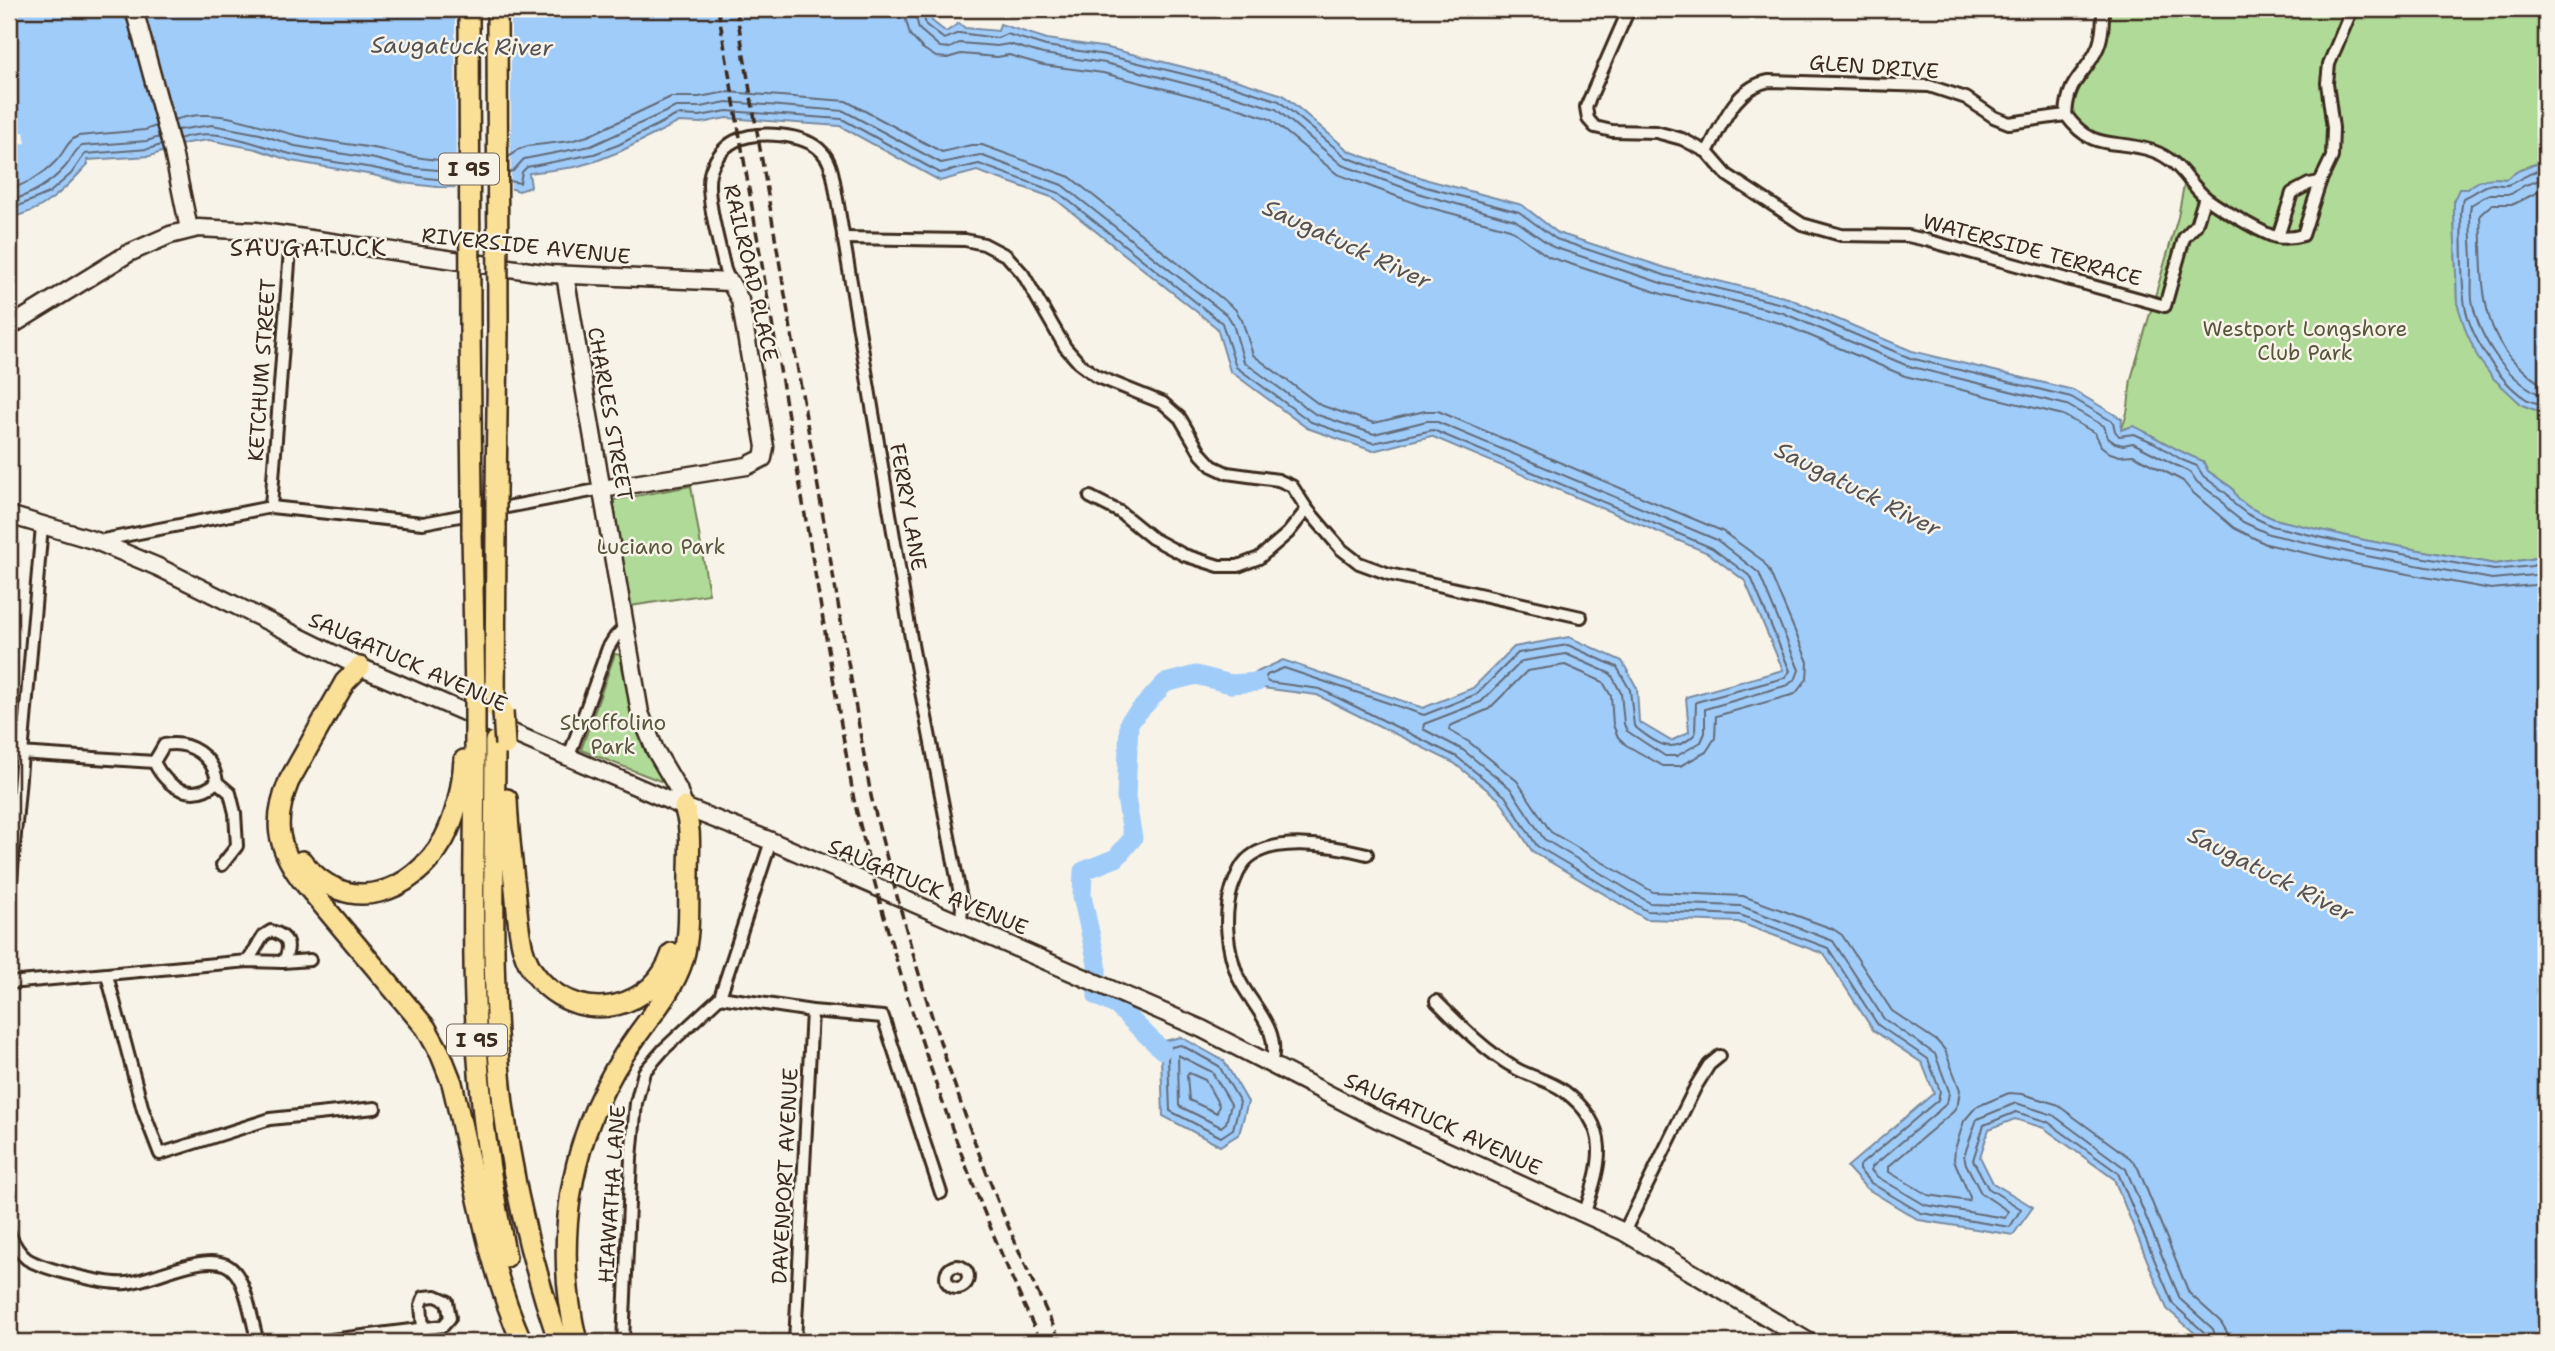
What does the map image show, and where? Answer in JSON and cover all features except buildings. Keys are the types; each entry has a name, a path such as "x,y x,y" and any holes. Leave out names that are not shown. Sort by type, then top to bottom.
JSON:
{"highway":[{"name":"I 95","path":"469,9 474,646 471,730 476,998 480,1084 498,1220 530,1342"},
{"name":"I 95","path":"497,9 495,639 500,743 496,990 503,1102 514,1175 540,1284 559,1342"},
{"path":"360,667 356,682 298,785 290,809 290,830 297,852 309,871 327,885 355,894 379,892 403,882 429,860 444,839 457,804 471,730"},
{"path":"360,667 345,682 289,780 280,807 279,832 282,845 301,879 416,1015 441,1055 452,1083 498,1274 522,1342"},
{"path":"500,743 523,950 541,981 555,994 572,1002 600,1007 620,1004 646,992 664,973 677,930 679,816 684,807"},
{"path":"577,1342 569,1303 566,1264 567,1225 573,1181 585,1137 603,1092 627,1050 667,994 683,960 687,938 689,868 689,820 684,807"}],"main road":[{"path":"136,14 173,152 189,229"},
{"name":"RIVERSIDE AVENUE","path":"9,327 129,253 189,229 228,228 565,275 730,282"},
{"name":"CHARLES STREET","path":"565,275 640,713 655,750 678,789 684,807"},
{"name":"RAILROAD PLACE","path":"602,489 747,466 763,458 765,447 740,300 730,282"},
{"name":"SAUGATUCK AVENUE","path":"9,515 96,541 210,592 360,667 1098,983 1272,1063 1377,1119 1472,1164 1585,1212 1624,1232 1809,1342"}],"street":[{"name":"WATERSIDE TERRACE","path":"1629,9 1586,107 1588,118 1595,127 1612,131 1656,132 1682,139 1707,152 1727,175 1802,224 1842,235 1908,236 1926,240 2165,306 2184,238 2196,225 2205,197"},
{"path":"2103,9 2103,26 2098,46 2087,67 2072,85 2067,98 2066,115 2075,128 2089,138 2146,149 2169,160 2189,177 2205,197 2278,237 2291,239 2303,235 2320,181 2329,167 2334,145 2327,83 2329,64 2352,9"},
{"name":"GLEN DRIVE","path":"1707,152 1741,96 1758,83 1769,81 1929,86 1966,98 1994,117 2009,123 2066,115"},
{"name":"FERRY LANE","path":"771,135 802,139 814,145 827,158 833,175 913,650 962,904 961,924"},
{"name":"RAILROAD PLACE","path":"730,282 709,192 709,176 719,156 734,141 771,135"},
{"path":"2278,237 2292,193 2320,181"},
{"name":"KETCHUM STREET","path":"271,507 291,236"},
{"path":"843,238 965,240 984,244 1007,256 1023,274 1065,347 1079,363 1097,376 1163,403 1180,418 1201,454 1212,466 1227,473 1278,480 1292,486 1340,549 1359,563 1389,574 1581,617"},
{"path":"96,541 271,507 423,523 602,489"},
{"path":"1090,497 1120,512 1152,538 1184,555 1219,566 1238,566 1259,558 1289,533 1307,509"},
{"path":"9,903 20,753 42,526"},
{"path":"569,756 608,648 625,627"},
{"path":"154,762 164,745 175,743 201,752 216,770 217,782 230,793 235,813 237,846 222,865"},
{"path":"20,753 154,762"},
{"path":"154,762 166,782 182,790 199,793 217,782"},
{"path":"771,841 720,997 812,1011 883,1017 941,1193"},
{"path":"1272,1063 1272,1034 1238,977 1230,947 1226,904 1235,880 1249,858 1277,847 1312,845 1367,854"},
{"path":"248,961 263,936 271,931 282,934 289,944 289,953 283,962"},
{"path":"9,983 248,961 310,960"},
{"path":"107,975 143,1110 160,1154 270,1119 375,1108"},
{"name":"HIAWATHA LANE","path":"623,1342 631,1158 636,1103 644,1072 664,1049 720,997"},
{"path":"1436,1001 1474,1038 1505,1062 1563,1090 1586,1112 1596,1134 1600,1156 1585,1212"},
{"name":"DAVENPORT AVENUE","path":"794,1342 812,1011"},
{"path":"1624,1232 1696,1086 1709,1065 1720,1056"},
{"path":"9,1233 25,1258 44,1267 108,1282 140,1281 211,1261 225,1264 241,1282 258,1342"},
{"path":"315,1342 423,1328"},
{"path":"2000,1342 2011,1342"}],"green space":[{"name":"Westport Longshore Club Park","path":"2104,9 2546,9 2546,163 2520,170 2506,179 2491,179 2478,184 2454,200 2454,212 2457,303 2510,393 2522,405 2546,414 2546,554 2495,564 2364,540 2274,519 2238,499 2232,488 2208,471 2203,461 2133,426 2121,430 2127,411 2131,379 2178,217 2184,185 2170,160 2144,144 2094,135 2080,128 2070,113 2075,89 2093,66 2108,31 2109,15"},
{"name":"Luciano Park","path":"691,486 709,594 630,606 613,500"},
{"name":"Stroffolino Park","path":"615,654 620,655 636,720 663,782 581,750"}],"water":[{"name":"Saugatuck River","path":"9,9 120,9 129,24 148,17 146,9 929,9 932,21 946,32 959,23 965,28 998,31 1000,24 1047,39 1108,48 1239,81 1283,95 1349,151 1428,180 1522,205 1558,233 1669,269 1788,298 1912,351 2073,390 2122,419 2121,430 2133,426 2203,461 2208,471 2232,488 2238,499 2274,519 2364,540 2495,564 2546,554 2546,1342 2205,1342 2167,1309 2114,1179 2044,1128 2015,1119 1989,1129 1980,1157 1993,1183 2033,1207 2013,1235 1919,1220 1866,1188 1847,1167 1934,1093 1922,1063 1873,1030 1824,954 1738,922 1646,919 1532,851 1500,800 1454,763 1317,695 1231,684 1283,660 1423,708 1473,688 1514,647 1569,637 1622,661 1637,688 1639,722 1671,741 1689,732 1686,697 1783,670 1745,581 1708,553 1431,436 1373,451 1307,428 1230,371 1217,328 1054,198 977,171 940,181 840,126 726,118 701,123 679,122 596,161 575,167 529,173 531,187 519,191 509,188 437,187 403,183 291,161 256,149 209,140 187,143 150,156 87,160 88,164 53,198 32,211 9,217"},
{"path":"2541,162 2546,163 2546,414 2522,405 2493,378 2478,358 2457,303 2454,212 2454,200 2459,189 2468,189 2486,179 2506,179"},
{"path":"1181,1037 1224,1061 1248,1102 1239,1134 1220,1146 1163,1116 1161,1056 1164,1041"}],"pier":[{"path":"455,9 511,9 511,192 456,191"},
{"path":"24,132 26,143 9,145 9,133"}],"waterway":[{"path":"1162,1050 1117,1006 1097,996 1097,964 1082,896 1083,871 1116,858 1133,838 1126,798 1129,722 1165,683 1196,675 1231,684 1257,682"}],"railway":[{"path":"718,9 854,800 890,939 933,1076 983,1210 1041,1342"},
{"path":"736,9 871,796 911,945 957,1092 1005,1219 1061,1342"}],"district":[{"name":"SAUGATUCK","path":"309,248"}]}
